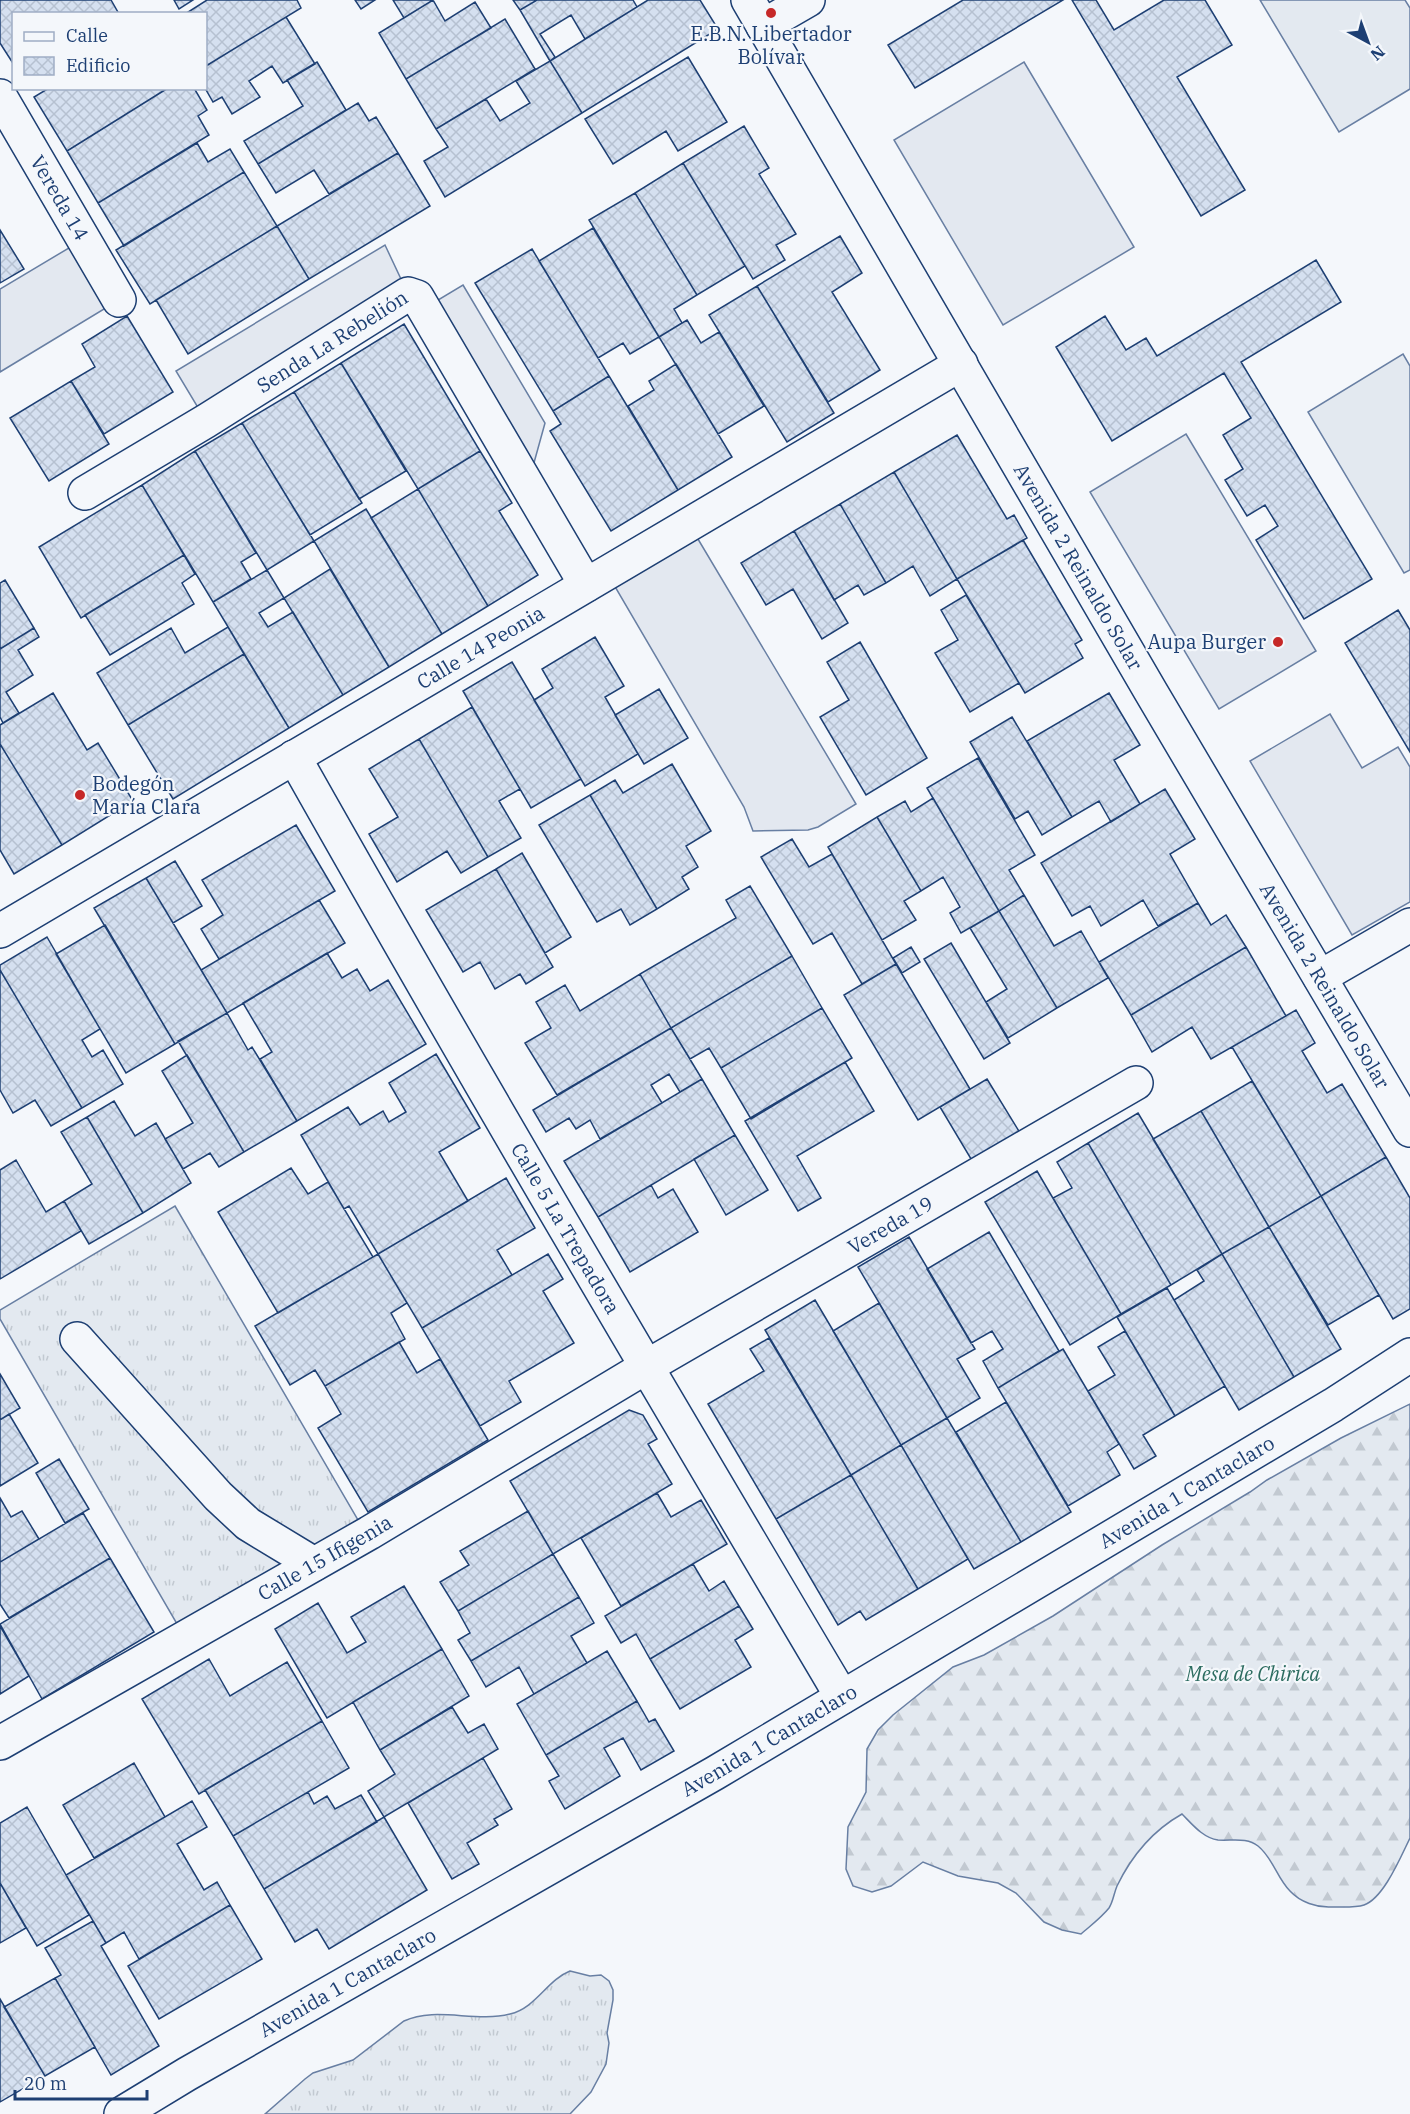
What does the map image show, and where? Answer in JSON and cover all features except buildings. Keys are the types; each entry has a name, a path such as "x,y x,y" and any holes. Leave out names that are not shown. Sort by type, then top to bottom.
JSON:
{"street":[{"path":"756,13 808,0"},
{"name":"Avenida 2 Reinaldo Solar","path":"756,13 1410,1130"},
{"name":"Vereda 14","path":"0,96 119,300"},
{"name":"Senda La Rebelión","path":"85,493 216,415 408,294 417,297 586,585"},
{"name":"Calle 14 Peonia","path":"0,932 961,364"},
{"name":"Calle 5 La Trepadora","path":"294,757 427,994 842,1697"},
{"path":"1320,977 1410,925"},
{"name":"Vereda 19","path":"646,1367 1136,1083"},
{"path":"78,1339 218,1496 248,1524 314,1564"},
{"name":"Avenida 1 Cantaclaro","path":"121,2114 187,2074 715,1773 1283,1435 1410,1355"},
{"name":"Calle 15 Ifigenia","path":"0,1743 314,1564 646,1367"}],"green space":[{"path":"1260,0 1405,0 1410,8 1410,89 1339,132"},
{"path":"1403,354 1410,366 1410,570 1404,573 1308,412"},
{"path":"175,1206 365,1532 184,1636 0,1319 0,1310"},
{"name":"Mesa de Chirica","path":"1410,1404 1410,1838 1391,1876 1371,1901 1360,1906 1344,1907 1321,1906 1304,1901 1286,1886 1268,1856 1254,1843 1244,1840 1213,1839 1198,1830 1182,1814 1161,1828 1136,1854 1117,1886 1109,1908 1081,1934 1062,1930 1044,1922 1016,1893 998,1883 958,1876 923,1862 891,1886 872,1892 853,1886 846,1869 848,1827 866,1792 867,1749 878,1730 893,1715 953,1667 984,1655 1053,1616 1267,1480 1341,1438"},
{"path":"570,1971 590,1976 601,1975 609,1981 613,1990 613,2000 607,2033 609,2043 606,2064 591,2092 570,2114 265,2114 313,2073 353,2060 404,2021 429,2015 483,2017 510,2014 527,2006 562,1975"}],"shaded area":[{"path":"1024,62 1134,247 1003,325 894,140"},
{"path":"84,239 119,300 0,372 0,289"},
{"path":"385,245 408,294 206,421 176,371"},
{"path":"463,285 545,423 527,488 423,309"},
{"path":"1186,434 1316,651 1219,709 1090,492"},
{"path":"689,524 856,804 818,827 808,830 753,831 744,807 607,573"},
{"path":"1330,714 1362,768 1398,747 1410,767 1410,902 1352,935 1250,761"}],"place":[{"name":"E.B.N. Libertador Bolívar","path":"771,13"},
{"name":"Aupa Burger","path":"1278,642"},
{"name":"Bodegón María Clara","path":"80,795"}]}
